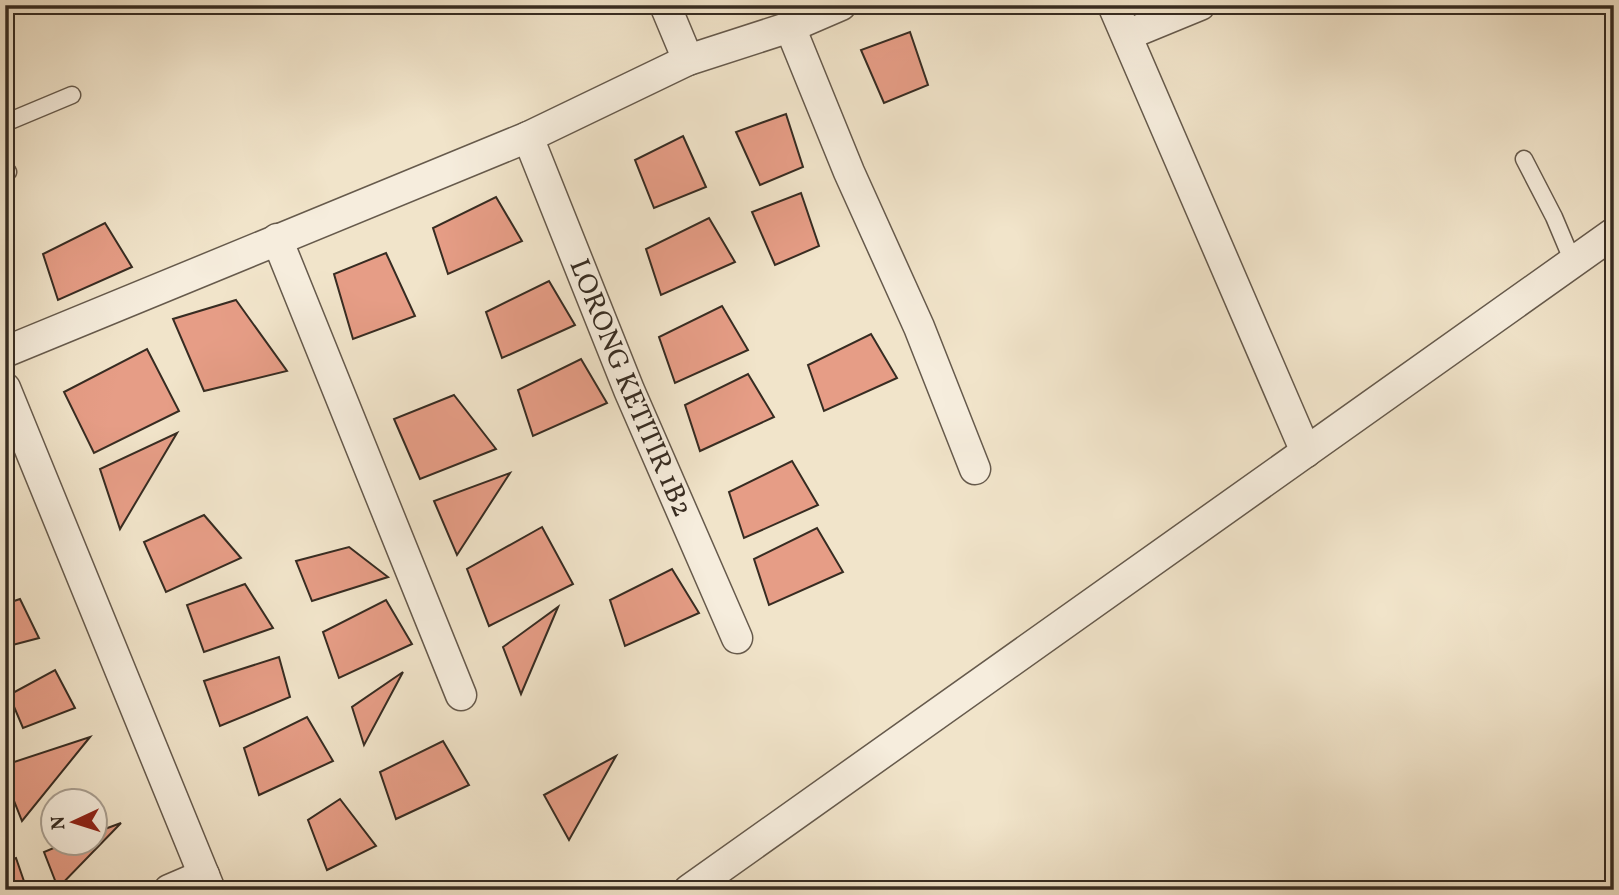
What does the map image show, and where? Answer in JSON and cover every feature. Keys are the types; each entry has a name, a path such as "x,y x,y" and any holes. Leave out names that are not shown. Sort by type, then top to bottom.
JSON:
{"street":[{"path":"665,5 688,60"},
{"path":"5,352 528,137 688,60 790,27 841,5"},
{"path":"1113,5 1306,452"},
{"path":"1127,35 1200,5"},
{"path":"790,27 849,172 919,327 975,469"},
{"name":"LORONG KETITIR 1B2","path":"528,137 629,390 737,638"},
{"path":"689,890 1614,233"},
{"path":"276,239 461,695"},
{"path":"5,388 207,882 169,890"}],"lane":[{"path":"5,123 72,95"},
{"path":"1524,159 1554,217 1573,262"}],"building":[{"path":"910,32 928,85 884,103 861,50"},
{"path":"786,114 803,167 760,185 736,132"},
{"path":"683,136 706,187 654,208 635,160"},
{"path":"801,193 819,246 775,265 752,212"},
{"path":"496,197 522,241 448,274 433,228"},
{"path":"709,218 735,262 661,295 646,249"},
{"path":"105,223 132,267 58,300 43,254"},
{"path":"386,253 415,316 353,339 334,274"},
{"path":"549,281 575,325 502,358 486,312"},
{"path":"236,300 287,371 204,391 173,319"},
{"path":"722,306 748,350 675,383 659,337"},
{"path":"871,334 897,378 824,411 808,365"},
{"path":"147,349 179,411 94,453 64,392"},
{"path":"581,359 607,403 533,436 518,390"},
{"path":"748,374 774,417 700,451 685,405"},
{"path":"454,395 496,449 420,479 394,419"},
{"path":"177,433 120,529 100,469"},
{"path":"792,461 818,505 744,538 729,492"},
{"path":"510,473 457,555 434,501"},
{"path":"204,515 241,558 166,592 144,542"},
{"path":"542,527 573,584 489,626 467,569"},
{"path":"817,528 843,572 769,605 754,559"},
{"path":"349,547 388,577 312,601 296,561"},
{"path":"672,569 699,613 625,646 610,600"},
{"path":"245,584 273,628 204,652 187,605"},
{"path":"20,599 39,638 5,647 5,604"},
{"path":"386,600 412,644 339,678 323,632"},
{"path":"558,607 521,694 503,647"},
{"path":"279,657 290,697 220,726 204,681"},
{"path":"55,670 75,708 23,728 9,695"},
{"path":"403,672 364,745 352,707"},
{"path":"307,717 333,761 259,795 244,748"},
{"path":"90,737 50,786 38,786 38,801 22,821 5,778 5,765"},
{"path":"443,741 469,785 396,819 380,772"},
{"path":"616,756 569,840 544,795"},
{"path":"340,799 376,846 327,870 308,820"},
{"path":"121,823 108,836 108,828"},
{"path":"46,856 89,856 58,888"},
{"path":"16,858 27,890 5,890 5,862"}]}
